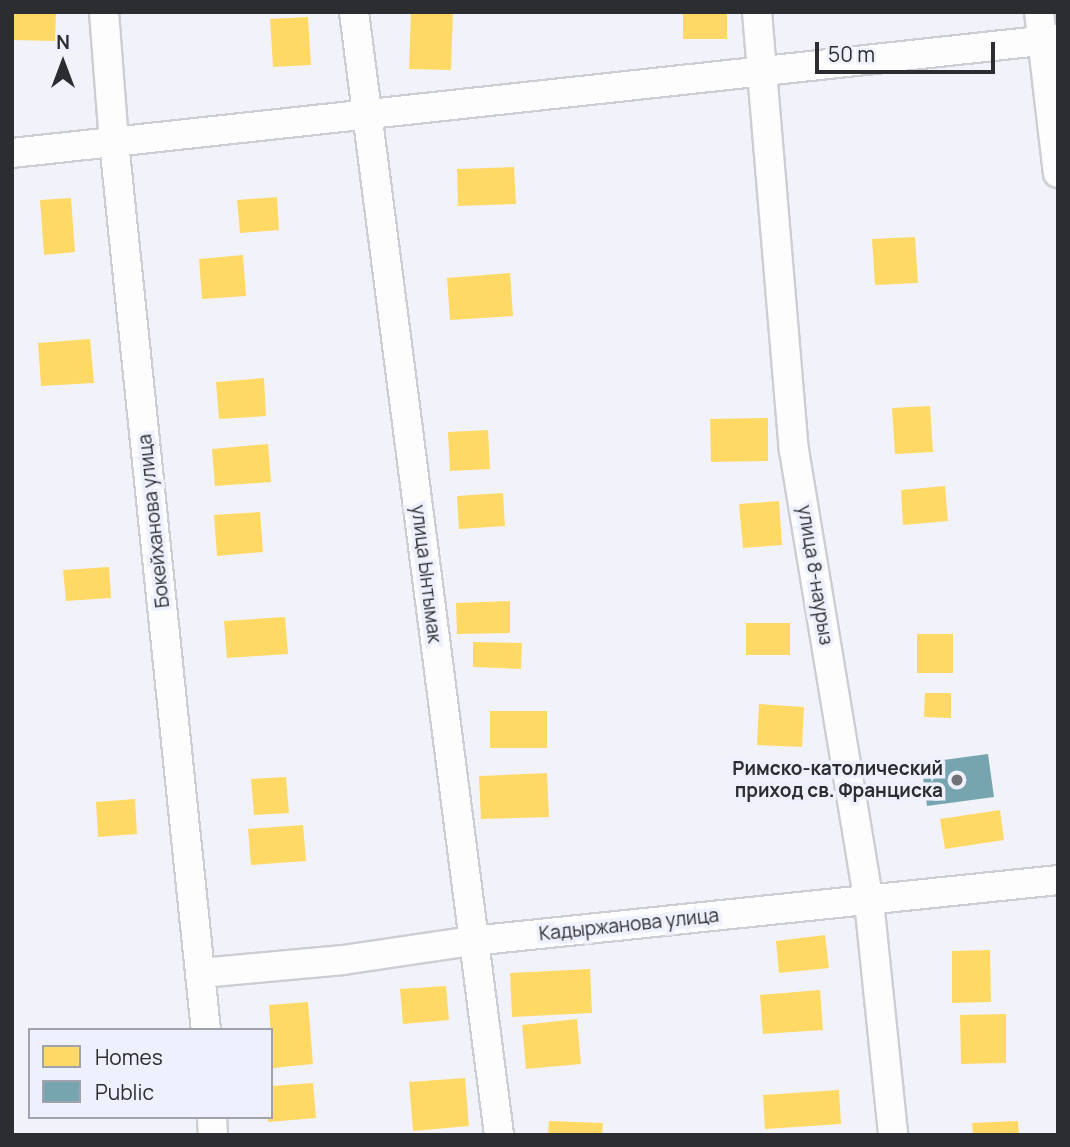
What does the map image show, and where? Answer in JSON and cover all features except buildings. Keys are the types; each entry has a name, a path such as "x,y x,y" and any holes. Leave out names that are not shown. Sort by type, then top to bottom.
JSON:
{"street":[{"name":"Бокейханова улица","path":"104,12 114,142 205,1028"},
{"name":"улица Ынтымак","path":"354,12 499,1135"},
{"name":"улица 8-наурыз","path":"757,12 794,450 869,901 893,1135"},
{"path":"1039,12 1050,40 1058,173"},
{"path":"12,153 1050,40"},
{"name":"Кадыржанова улица","path":"201,973 342,960 472,942 1058,880"}],"place":[{"name":"Римско-католический приход св. Франциска","path":"957,780"}]}
